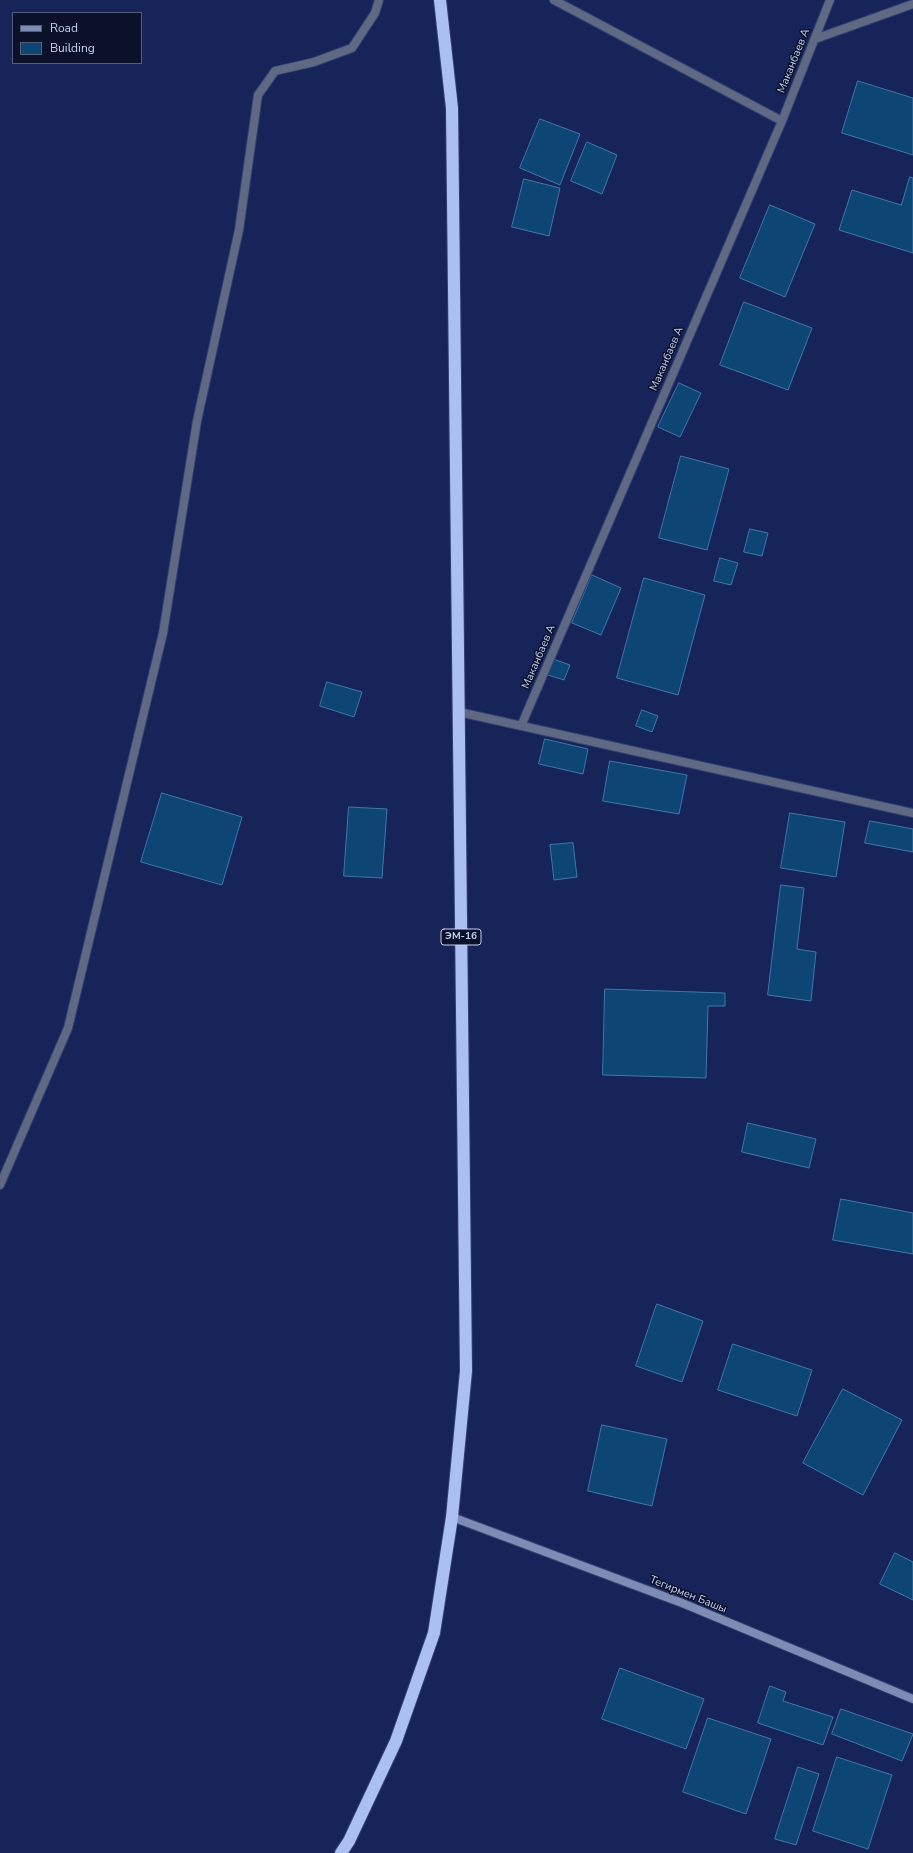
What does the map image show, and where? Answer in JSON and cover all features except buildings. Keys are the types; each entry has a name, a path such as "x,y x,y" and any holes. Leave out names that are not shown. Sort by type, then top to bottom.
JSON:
{"highway":[{"name":"ЭМ-16","path":"341,1853 349,1841 396,1741 434,1633 452,1517 466,1371 452,108 440,0"}],"street":[{"path":"0,1185 68,1028 163,634 197,421 239,230 258,94 275,71 314,62 352,48 375,13 379,0"},
{"path":"554,0 782,121"},
{"name":"Маканбаев А","path":"521,726 782,121 830,0"},
{"path":"815,39 913,4"},
{"path":"459,712 913,813"},
{"name":"Тегирмен Башы","path":"452,1517 682,1603 913,1699"}]}
